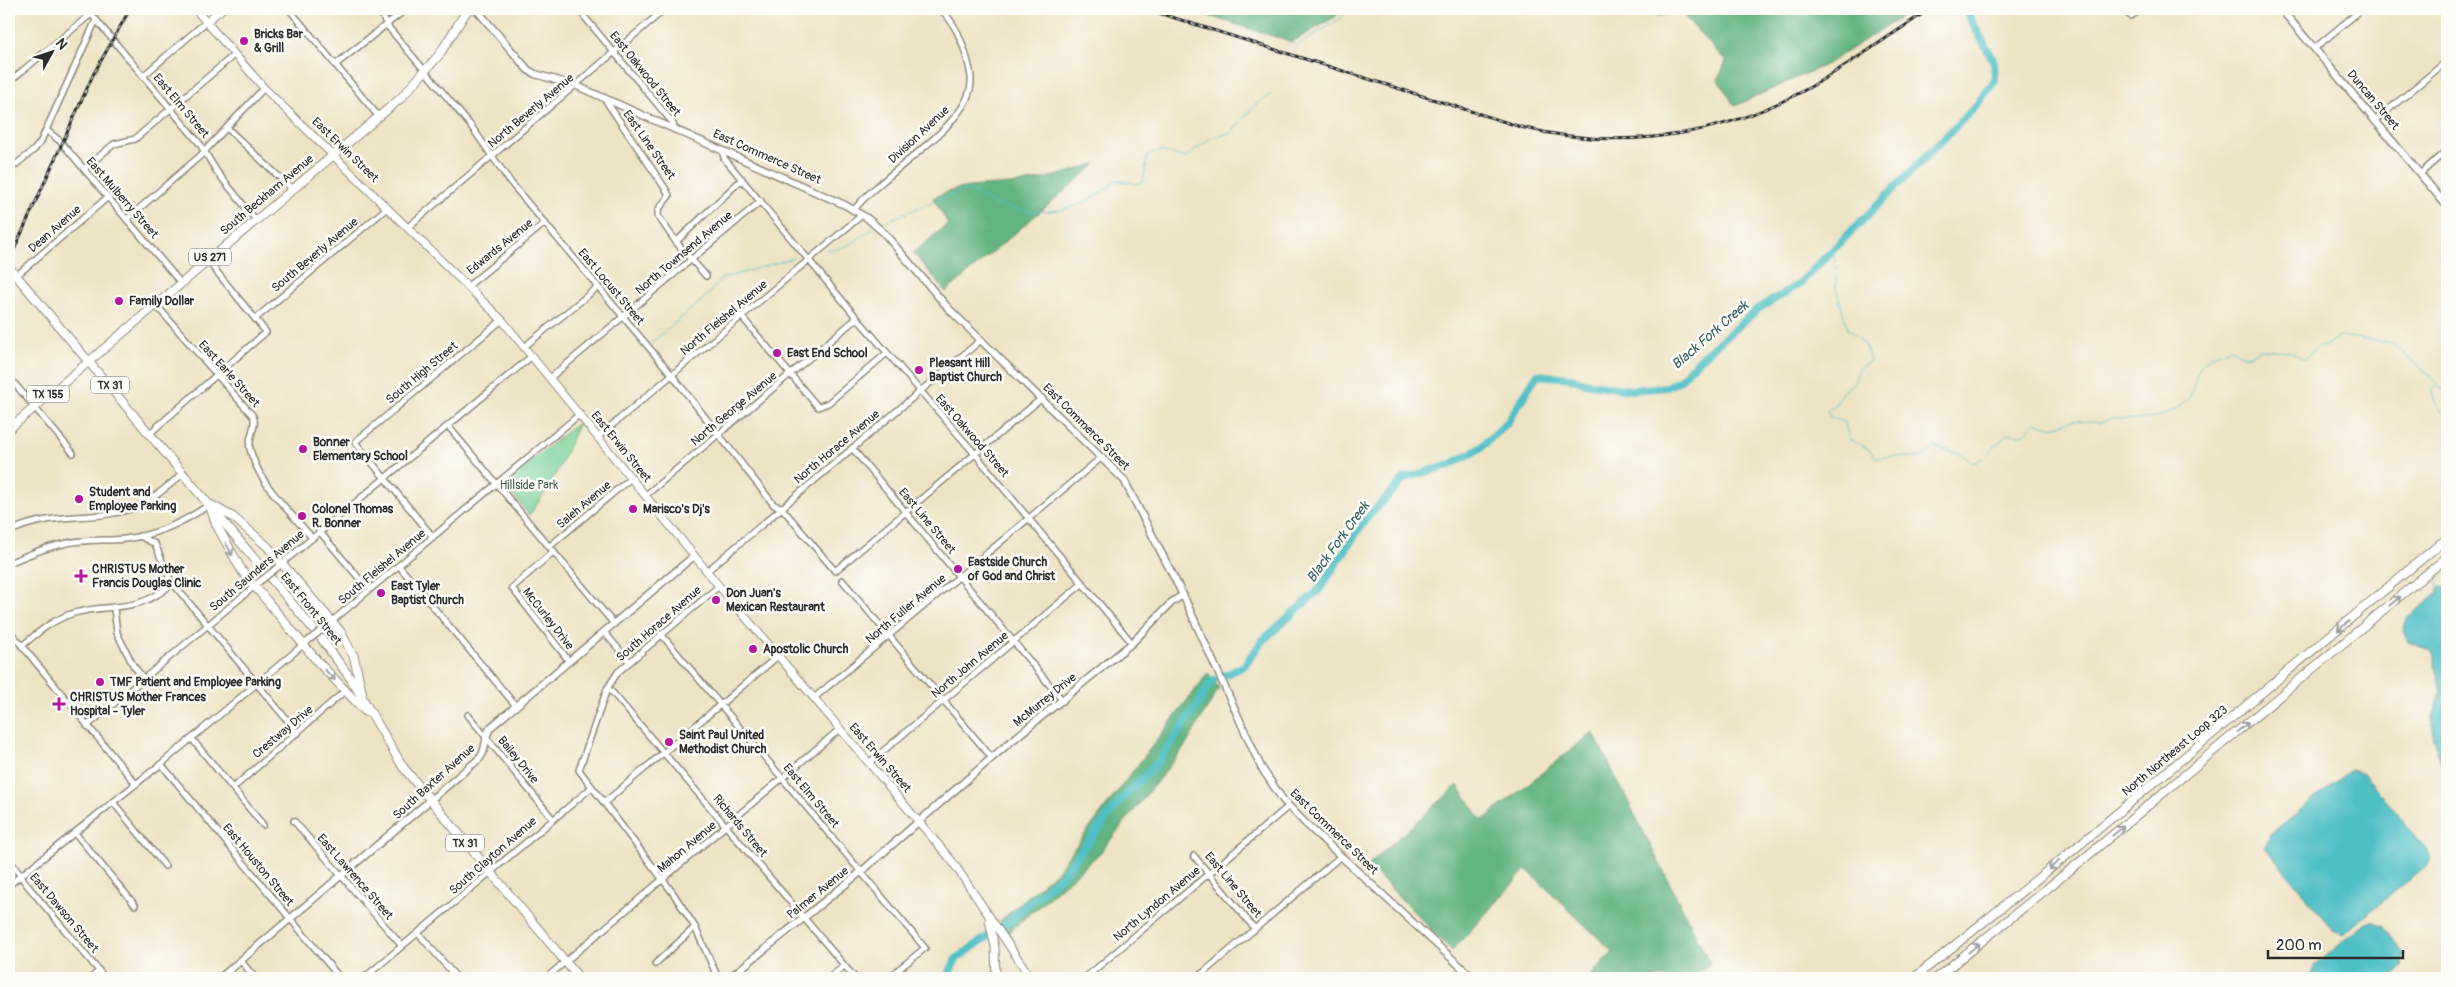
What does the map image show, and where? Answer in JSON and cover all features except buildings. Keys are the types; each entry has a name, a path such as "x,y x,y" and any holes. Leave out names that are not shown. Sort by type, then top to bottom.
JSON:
{"main road":[{"name":"East Erwin Street","path":"195,9 264,88 334,154 502,320 694,556 958,868 1031,978"},
{"path":"206,22 222,9"},
{"name":"US 271","path":"334,154 379,117 426,71 453,35 468,9"},
{"name":"South Beckham Avenue","path":"9,429 206,260 334,154"},
{"name":"East Front Street","path":"9,267 321,638 363,698 396,758 430,802 579,978"},
{"path":"210,504 233,517 261,540 350,648 360,676 363,698"},
{"path":"210,504 216,524 234,559 379,729"},
{"name":"North Northeast Loop 323","path":"1914,978 2072,851 2366,608 2447,538"},
{"name":"North Northeast Loop 323","path":"1936,978 2222,745 2447,556"},
{"path":"2366,608 2374,618"},
{"path":"2213,734 2222,745"},
{"path":"2072,851 2080,862"},
{"path":"986,910 992,929 996,959 996,978"},
{"path":"996,959 1002,952 1012,952"},
{"path":"1938,959 1947,969"}],"street":[{"name":"East Elm Street","path":"87,9 205,151 217,172 255,219"},
{"path":"9,82 97,9"},
{"path":"289,9 379,117"},
{"name":"East Locust Street","path":"378,9 386,23 426,71 545,224 672,375 769,499 774,505 781,507 835,572 906,513"},
{"path":"335,64 406,9"},
{"path":"476,9 528,70 535,74 577,86"},
{"name":"East Oakwood Street","path":"578,9 672,122 675,129"},
{"name":"North Beverly Avenue","path":"408,227 577,86 665,9"},
{"name":"Division Avenue","path":"854,210 864,196 939,133 959,111 968,96 971,76 961,40 951,20 940,9"},
{"path":"2121,9 2131,16 2142,9"},
{"name":"Duncan Street","path":"2281,9 2447,206"},
{"path":"2315,48 2362,9"},
{"path":"9,170 36,148 96,20"},
{"path":"143,76 206,22"},
{"path":"84,169 114,144 135,139 234,55"},
{"path":"2376,120 2447,61"},
{"name":"East Commerce Street","path":"577,86 722,149 854,210 884,233 942,301 1102,457 1130,489 1183,595 1258,760 1289,806 1473,978"},
{"path":"127,219 205,151 264,88"},
{"name":"East Line Street","path":"604,98 667,191 669,196 658,210 658,216 676,242 706,276"},
{"path":"227,128 292,189"},
{"name":"East Mulberry Street","path":"46,130 56,137 180,282"},
{"name":"East Oakwood Street","path":"722,149 724,158 857,318 1029,518 1132,643"},
{"path":"2420,174 2447,150"},
{"path":"676,242 742,179"},
{"name":"Dean Avenue","path":"16,276 108,197"},
{"name":"North Townsend Avenue","path":"550,378 761,201"},
{"name":"South Beverly Avenue","path":"255,319 387,208"},
{"name":"North Fleishel Avenue","path":"598,437 862,215"},
{"name":"Edwards Avenue","path":"468,286 545,224"},
{"path":"150,433 266,332 206,260"},
{"path":"524,346 598,287"},
{"name":"East Earle Street","path":"154,304 255,419 249,443 260,474 312,538"},
{"path":"742,316 790,376 818,407 828,403 887,353"},
{"name":"North George Avenue","path":"646,495 857,318"},
{"name":"South High Street","path":"384,478 355,442 502,320"},
{"name":"North Horace Avenue","path":"707,571 981,340"},
{"name":"South Saunders Avenue","path":"87,726 532,356"},
{"path":"9,376 73,453"},
{"path":"906,513 1042,398"},
{"name":"South Fleishel Avenue","path":"9,885 192,739 580,414"},
{"path":"448,426 614,624"},
{"name":"East Line Street","path":"852,448 1063,701"},
{"name":"North Fuller Avenue","path":"814,698 1102,457"},
{"path":"9,532 46,519 130,509 149,500 184,473"},
{"path":"384,478 433,537"},
{"name":"Saleh Avenue","path":"512,588 631,478"},
{"path":"9,563 34,552 64,544 140,536 158,531 210,504"},
{"path":"154,544 158,531"},
{"path":"320,532 369,590"},
{"path":"140,536 154,544 173,584 298,733"},
{"name":"South Baxter Avenue","path":"220,978 480,758 486,750 486,736 489,729 694,556"},
{"path":"399,566 516,706"},
{"path":"842,580 992,758"},
{"name":"North John Avenue","path":"869,762 1083,583"},
{"path":"22,646 46,626 66,616 84,611 114,608 148,601 173,584"},
{"name":"South Horace Avenue","path":"591,788 579,770 607,689 618,672 629,661 719,586"},
{"name":"McCurley Drive","path":"512,588 568,661"},
{"name":"McMurrey Drive","path":"920,822 926,813 1132,643 1169,605 1183,595"},
{"path":"114,608 117,633 135,668 143,678"},
{"path":"9,630 136,784"},
{"path":"604,632 629,661"},
{"name":"East Elm Street","path":"661,634 925,948 888,978"},
{"path":"604,803 778,656"},
{"name":"Richards Street","path":"607,689 612,692 664,752 855,978"},
{"name":"Crestway Drive","path":"233,788 346,690"},
{"name":"Bailey Drive","path":"468,715 552,818"},
{"name":"Mahon Avenue","path":"546,978 840,729"},
{"path":"192,739 263,825"},
{"name":"East Houston Street","path":"161,764 340,978"},
{"path":"591,788 663,880 695,928 718,978"},
{"name":"South Clayton Avenue","path":"364,978 552,818 591,788"},
{"path":"113,802 165,866"},
{"name":"North Lyndon Avenue","path":"1085,978 1289,806"},
{"name":"East Lawrence Street","path":"294,820 402,946"},
{"name":"Palmer Avenue","path":"729,978 804,919 920,822"},
{"path":"75,833 134,905"},
{"name":"East Line Street","path":"1194,856 1255,929"},
{"path":"1197,978 1341,856"},
{"name":"East Dawson Street","path":"9,859 105,978"},
{"path":"655,964 695,928"},
{"path":"418,933 457,978"},
{"path":"240,961 255,978"},
{"path":"829,978 844,966"},
{"path":"91,978 99,971"},
{"path":"9,975 12,978"}],"green space":[{"path":"1186,9 1342,9 1335,17 1292,42"},
{"path":"1650,9 1913,9 1829,63 1735,106 1718,80 1726,61 1679,11 1657,16"},
{"path":"1096,164 946,292 913,253 948,224 933,198 954,190 976,186 1039,180"},
{"name":"Hillside Park","path":"579,422 551,482 529,515 504,483"},
{"path":"1208,673 1219,688 1186,745 1100,853 1008,933 1000,921 1057,871"},
{"path":"1593,732 1710,963 1693,978 1588,978 1613,952 1526,869 1452,951 1368,865 1458,785 1482,821"}],"water":[{"path":"2440,586 2447,587 2447,785 2434,739 2432,716 2441,691 2435,666 2435,655 2432,651 2408,642 2403,631 2407,618 2438,594"},
{"path":"2351,770 2364,774 2426,848 2430,858 2426,866 2343,934 2333,930 2265,847 2270,834"},
{"path":"2372,921 2384,926 2404,954 2402,967 2390,978 2311,978 2315,965 2366,923"}],"waterway":[{"path":"1295,47 1341,18 1348,9"},
{"name":"Black Fork Creek","path":"1225,675 1244,666 1262,641 1319,590 1365,520 1405,478 1450,465 1479,449 1507,423 1537,375 1571,378 1584,383 1630,390 1667,387 1680,380 1703,356 1758,309 1798,285 1975,107 1995,80 1994,62 1965,9"},
{"path":"881,223 963,190 972,192 995,204 1028,211 1044,212 1075,206 1089,200 1116,180 1137,184 1143,181 1148,155 1161,151 1185,158 1211,138 1231,133 1255,105 1270,95"},
{"path":"827,249 846,246 873,229"},
{"path":"1833,250 1836,269"},
{"path":"651,343 707,296 721,279 793,258"},
{"path":"1836,275 1836,288 1848,330 1863,343 1870,361 1859,368 1854,383 1843,391 1835,405 1827,409 1829,416 1845,423 1849,439 1869,449 1876,458 1891,456 1920,458 1935,447 1958,453 1975,463 1982,458"},
{"path":"1988,454 2007,434 2023,435 2036,422 2045,426 2054,426 2072,420 2101,423 2112,418 2138,420 2164,415 2176,409 2190,397 2199,367 2211,356 2230,348 2239,354 2248,356 2260,349 2289,351 2305,359 2318,347 2324,347 2339,336 2392,343 2418,367 2431,375 2437,386 2447,392"},
{"path":"2437,386 2432,390 2433,397 2438,407 2446,415 2447,420"},
{"path":"2439,587 2436,581 2447,570"},
{"name":"Black Fork Creek","path":"1003,926 1064,873 1121,800 1157,763 1199,703 1209,684 1214,680"},
{"name":"Black Fork Creek","path":"947,978 956,959 987,937"}],"railway":[{"path":"9,261 93,75 130,9"},
{"path":"1146,9 1521,127 1554,134 1620,139 1653,137 1719,125 1781,102 1815,84 1929,9"}],"place":[{"name":"Bricks Bar & Grill","path":"244,41"},
{"name":"Family Dollar","path":"119,301"},
{"name":"East End School","path":"777,353"},
{"name":"Pleasant Hill Baptist Church","path":"919,370"},
{"name":"Bonner Elementary School","path":"303,449"},
{"name":"Student and Employee Parking","path":"79,499"},
{"name":"Marisco's Dj's","path":"633,509"},
{"name":"Colonel Thomas R. Bonner","path":"302,516"},
{"name":"Eastside Church of God and Christ","path":"958,569"},
{"name":"CHRISTUS Mother Francis Douglas Clinic","path":"81,576"},
{"name":"East Tyler Baptist Church","path":"381,593"},
{"name":"Don Juan's Mexican Restaurant","path":"716,600"},
{"name":"Apostolic Church","path":"753,649"},
{"name":"TMF Patient and Employee Parking","path":"100,682"},
{"name":"CHRISTUS Mother Frances Hospital - Tyler","path":"59,704"},
{"name":"Saint Paul United Methodist Church","path":"669,742"}]}
